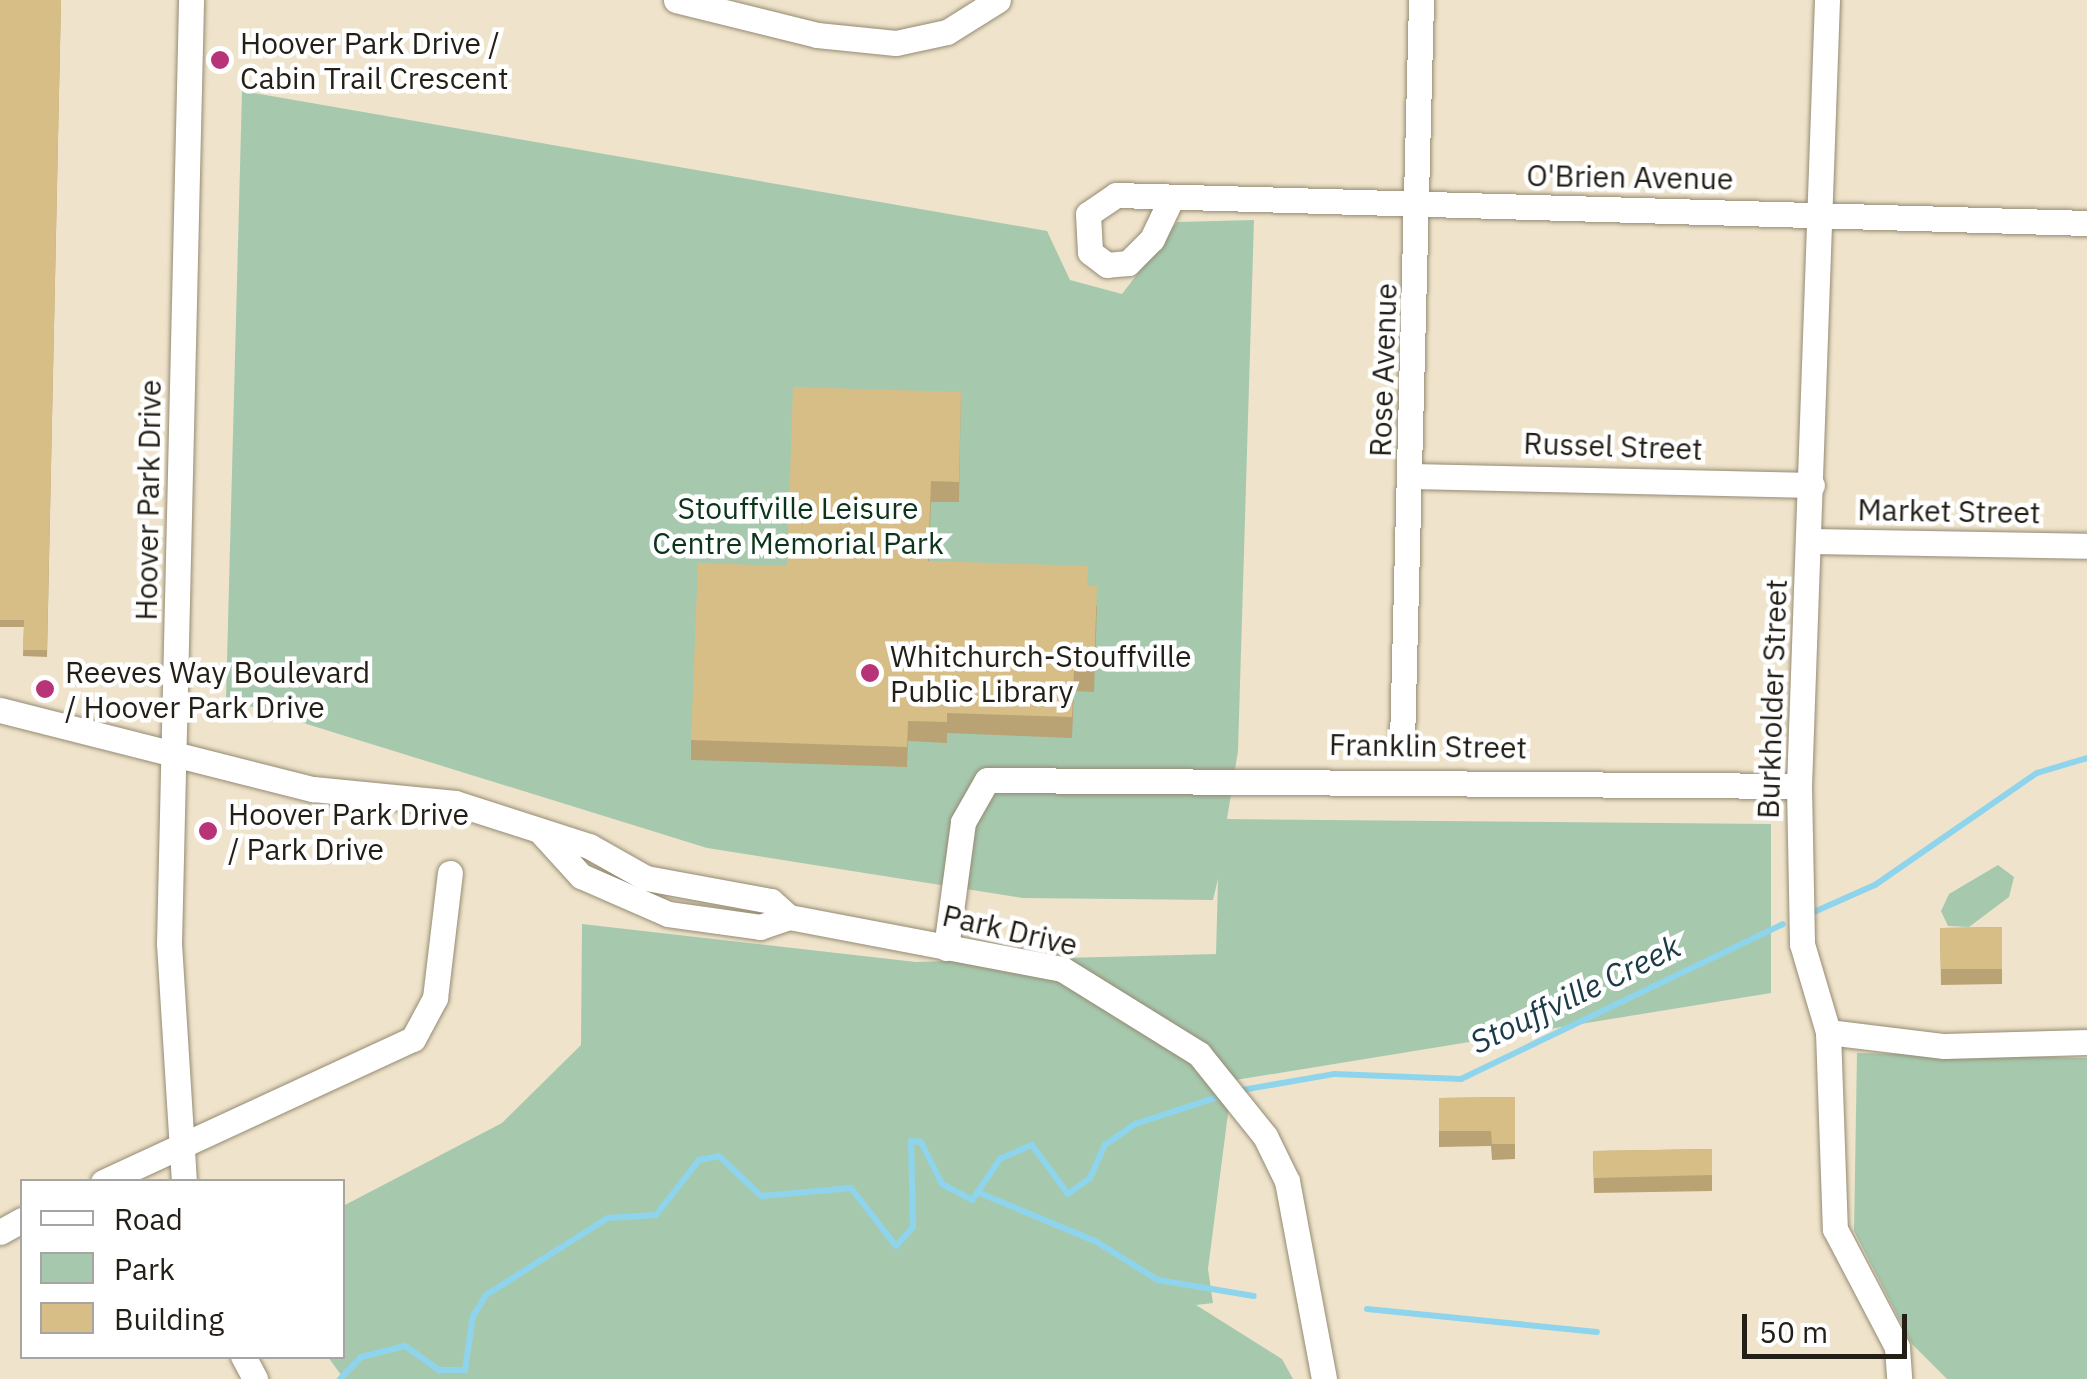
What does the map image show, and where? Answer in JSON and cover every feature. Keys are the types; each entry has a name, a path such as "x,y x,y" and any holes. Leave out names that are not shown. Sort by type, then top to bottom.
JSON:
{"street":[{"name":"Hoover Park Drive","path":"183,1179 177,1148 174,748 192,0"},
{"path":"676,0 817,36 896,43 947,32 998,0"},
{"name":"Rose Avenue","path":"1402,742 1420,206 1421,0"},
{"name":"Burkholder Street","path":"1827,0 1799,786 1803,956 1828,1032 1835,1229 1897,1347 1899,1379"},
{"name":"O'Brien Avenue","path":"1172,198 2087,223"},
{"name":"Russel Street","path":"1412,476 1812,485"},
{"name":"Market Street","path":"1809,541 2087,546"},
{"name":"Park Drive","path":"0,710 174,748 314,789 455,803 540,831 581,876 668,914 760,927 789,916 1062,968 1199,1054 1265,1136 1287,1181 1324,1379"},
{"name":"Franklin Street","path":"946,948 974,796 987,780 1799,786"},
{"path":"110,1179 413,1039 435,998 450,873"},
{"path":"1828,1032 1944,1046 2087,1042"}],"green space":[{"name":"Stouffville Leisure Centre Memorial Park","path":"242,91 1047,231 1070,280 1122,294 1177,222 1254,220 1238,751 1227,819 1771,824 1771,993 1211,1084 1229,1106 1208,1269 1213,1303 1196,1305 1282,1359 1293,1379 344,1379 329,1359 345,1359 345,1205 502,1123 581,1045 582,924 916,962 1216,954 1218,879 1213,900 1022,898 707,848 226,699"},
{"path":"1998,865 2014,877 2009,897 1969,927 1948,926 1941,911 1949,894"},
{"path":"1857,1053 2087,1058 2087,1379 1947,1379 1912,1344 1854,1231"}],"building":[{"path":"0,0 61,0 47,650 23,650 24,620 0,620"},
{"path":"793,387 961,392 959,482 931,481 928,561 1088,566 1087,586 1097,586 1094,671 1074,671 1072,717 947,713 947,722 908,721 907,747 691,740 698,563 787,566"},
{"path":"2002,927 2002,969 1941,969 1940,928"},
{"path":"1515,1097 1515,1144 1492,1144 1491,1131 1439,1131 1439,1098"},
{"path":"1712,1149 1712,1175 1594,1178 1593,1151"}],"waterway":[{"name":"Stouffville Creek","path":"1814,912 1875,885 2037,773 2087,758"},
{"name":"Stouffville Creek","path":"1236,1091 1334,1074 1461,1079 1783,924"},
{"name":"Stouffville Creek","path":"340,1379 361,1357 405,1346 439,1370 465,1370 473,1316 486,1295 608,1218 656,1215 699,1160 719,1156 761,1196 851,1188 896,1246 913,1227 911,1141 921,1142 942,1184 972,1200 1000,1159 1032,1145 1068,1194 1090,1178 1105,1145 1135,1124 1224,1095"},
{"path":"982,1194 1095,1241 1158,1280 1254,1296"},
{"path":"1367,1309 1597,1332"}],"place":[{"name":"Hoover Park Drive / Cabin Trail Crescent","path":"220,60"},
{"name":"Whitchurch-Stouffville Public Library","path":"870,673"},
{"name":"Reeves Way Boulevard / Hoover Park Drive","path":"45,689"},
{"name":"Hoover Park Drive / Park Drive","path":"208,831"}]}
